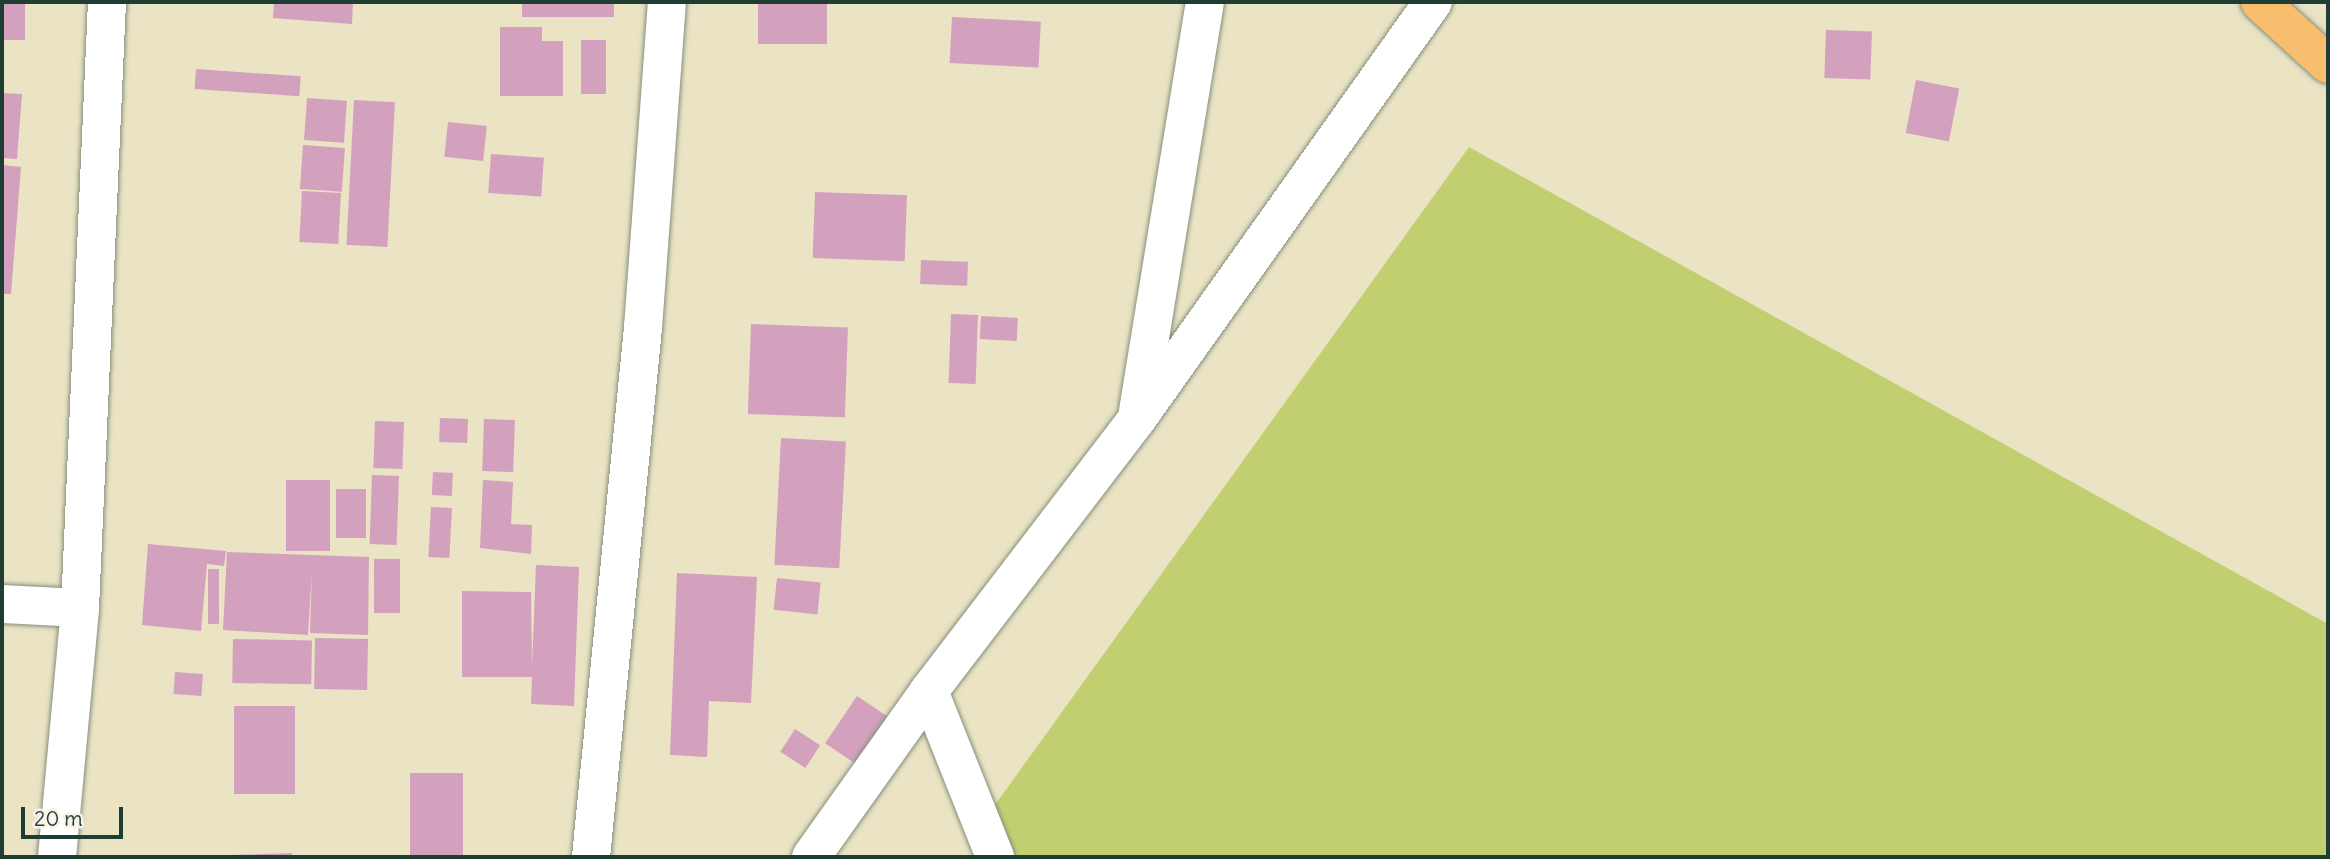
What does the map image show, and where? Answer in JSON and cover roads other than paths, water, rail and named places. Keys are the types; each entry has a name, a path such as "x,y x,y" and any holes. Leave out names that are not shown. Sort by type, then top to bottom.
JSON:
{"main road":[{"path":"2260,2 2328,64"}],"street":[{"path":"57,857 80,608 107,2"},
{"path":"591,857 643,328 667,2"},
{"path":"1137,419 1205,2"},
{"path":"811,857 929,691 1137,419 1433,2"},
{"path":"2,604 80,608"},
{"path":"929,691 995,857"}]}
